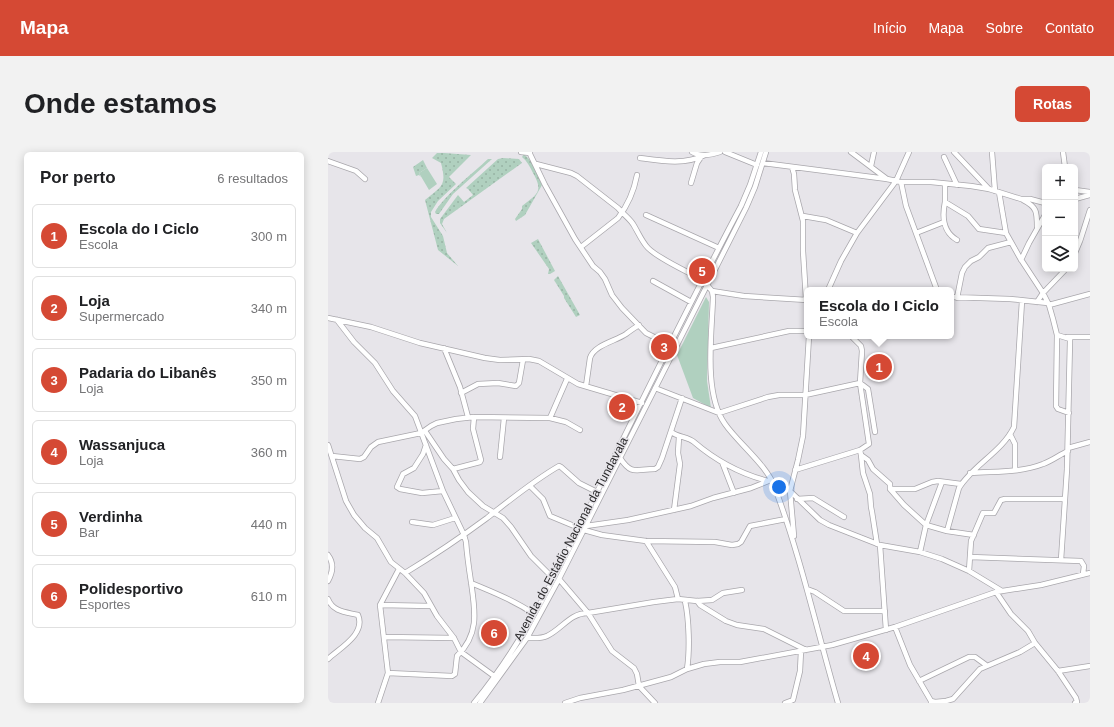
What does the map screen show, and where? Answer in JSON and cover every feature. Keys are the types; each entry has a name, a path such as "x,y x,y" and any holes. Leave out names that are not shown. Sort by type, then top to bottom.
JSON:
{"street":[{"path":"521,152 529,153 536,164 545,185 581,247 593,266 605,279 612,295 631,318 651,336 670,345"},
{"path":"692,152 703,156"},
{"path":"640,158 692,161 703,156 720,152"},
{"path":"725,152 757,165"},
{"name":"Avenida do Estádio Nacional da Tundavala","path":"481,703 527,638 560,579 583,528 597,492 691,302 741,206 761,152"},
{"name":"Avenida do Estádio Nacional da Tundavala","path":"474,703 522,635 553,578 583,528 620,458 749,201 755,188 766,152"},
{"path":"851,152 872,166 887,179"},
{"path":"872,166 874,152"},
{"path":"829,287 841,261 857,233 898,182 909,152"},
{"path":"954,152 994,191"},
{"path":"992,152 994,191 1006,233 1049,304 1057,335 1056,406 1058,409 1069,413"},
{"path":"1063,152 1065,164"},
{"path":"691,183 697,163 703,156"},
{"path":"944,157 957,185"},
{"path":"328,161 356,171 365,179"},
{"path":"763,163 792,168 887,179 898,182 957,185 994,191 1021,199 1042,202"},
{"path":"536,164 577,176 618,208 633,223 647,247 655,254 703,280"},
{"path":"792,168 795,190 803,216 805,287"},
{"path":"581,247 618,218 622,213 633,193 637,175"},
{"path":"898,182 936,287"},
{"path":"945,184 945,202 943,211 944,222 949,234 957,240"},
{"path":"1078,190 1090,192"},
{"path":"1078,198 1090,195"},
{"path":"1021,199 1032,205 1037,216 1037,227"},
{"path":"945,202 968,216 980,229 1006,233"},
{"path":"1078,246 1090,210"},
{"path":"646,215 719,248"},
{"path":"803,216 826,220 857,233"},
{"path":"916,233 944,222"},
{"path":"1022,260 1028,243 1037,227 1042,222"},
{"path":"957,298 965,267 971,261 982,255 988,248 1011,242"},
{"path":"1037,302 1043,293 1063,272"},
{"path":"653,281 691,302"},
{"path":"707,285 712,291 713,296 711,348 712,390 715,402 725,424 764,469 775,486 795,544 838,703"},
{"path":"712,291 744,296 804,300"},
{"path":"954,298 1010,299 1049,304 1090,294"},
{"path":"947,531 959,488 970,473 1000,446 1014,427 1022,301"},
{"path":"328,318 371,327 420,343 485,358 539,361 568,379 642,403"},
{"path":"629,330 631,318"},
{"path":"337,320 354,342 376,363 393,391 409,407 415,416 423,432 426,446 437,471 443,491 464,534 475,613 474,625 471,633 461,652 457,656 455,674 452,676 388,673"},
{"path":"586,386 590,355 600,347 639,325"},
{"path":"711,348 789,331 804,331"},
{"path":"1057,335 1067,337 1090,337"},
{"path":"1061,560 1069,413 1070,339 1067,337"},
{"path":"795,544 790,491 803,436 809,339"},
{"path":"795,470 861,452 869,446 860,383 862,351 861,346 854,339"},
{"path":"444,348 461,393 468,417"},
{"path":"461,393 475,385 485,383 516,386 519,383 523,360"},
{"path":"550,418 568,379"},
{"path":"655,388 719,413 768,397 779,395 805,395 860,383 868,389 875,432"},
{"path":"620,458 626,467 630,469 636,471 644,469 655,470 662,458 682,398"},
{"path":"332,456 360,459 364,457 371,447 378,442 423,432 436,423 468,417 550,418 566,422 580,430"},
{"path":"453,469 480,462 481,460 473,429 474,417"},
{"path":"500,457 504,418"},
{"path":"423,432 453,469 468,492 483,506 503,518 512,527 531,556 553,578"},
{"path":"671,432 679,437 692,441 722,462 748,475 770,480"},
{"path":"1010,434 1015,444 1015,470"},
{"path":"674,510 680,464 678,453 679,437"},
{"path":"429,438 423,454 414,468 403,474 397,487 400,489 422,493 443,491"},
{"path":"970,473 1005,472 1027,469 1042,465 1068,449 1090,442"},
{"path":"328,445 346,501 365,528 377,538 391,562 405,573 424,593 431,606 454,638 461,652 494,676"},
{"path":"861,452 873,469 890,484 890,489 904,505 926,525 947,531 974,535"},
{"path":"861,452 863,473 870,494 870,508 879,544 886,630"},
{"path":"722,462 734,493"},
{"path":"405,573 464,534 545,474 560,466 579,483 597,492"},
{"path":"583,528 691,506 770,480"},
{"path":"890,489 915,489 932,482 962,484"},
{"path":"920,552 926,525 942,482"},
{"path":"530,486 543,499 550,516 602,535 646,541 715,542 732,545 741,542 750,526 786,519"},
{"path":"775,486 790,491 820,520 830,525 879,544 920,552 955,564 1002,591"},
{"path":"797,499 812,498 844,517"},
{"path":"969,571 971,541 983,513 994,512 1001,500 1018,498 1064,499"},
{"path":"412,522 433,525 456,518"},
{"path":"646,541 675,587 678,599"},
{"path":"328,555 333,565 328,581"},
{"path":"970,557 1081,561 1084,566 1083,574"},
{"path":"378,703 388,673 380,605 399,569"},
{"path":"566,703 580,698 639,686 671,677 687,668 715,662 740,662 823,647 886,630 996,592 1090,573"},
{"path":"560,579 588,613 612,651 634,668 637,674 639,686 655,703"},
{"path":"471,584 524,607 534,614"},
{"path":"807,589 815,592 844,611 885,612"},
{"path":"527,638 546,636 575,615 582,613 678,599 685,601 712,600 723,593 742,590"},
{"path":"996,592 1011,614 1028,631 1035,643 1058,671 1076,698 1076,703"},
{"path":"328,599 334,608 358,615 359,623 355,636 328,659"},
{"path":"685,601 687,612 689,658 687,668"},
{"path":"697,601 700,605 726,621 764,629 804,651"},
{"path":"380,605 431,606"},
{"path":"895,627 910,664 931,702 946,702 953,699 980,669 1020,652 1035,643"},
{"path":"384,637 454,638"},
{"path":"785,703 793,700 804,651"},
{"path":"919,681 969,657 975,657 986,666"},
{"path":"1058,671 1090,666"}],"green space":[{"path":"437,153 471,155 449,177 456,184 438,201 431,212 431,217 443,236 447,253 458,266 438,250 425,200 442,185 443,171 441,163 432,158"},
{"path":"524,154 534,164 542,185 525,215 516,221 515,219 522,209 522,206 535,195 538,189 538,184 532,171 522,157"},
{"path":"488,159 492,159 453,194 439,214 436,214 435,212 445,199"},
{"path":"498,159 519,159 522,163 444,219 442,224 447,233 440,223 440,219 458,195 464,202 473,195 466,188"},
{"path":"423,160 427,168 419,173 421,177 419,175 416,176 413,167"},
{"path":"427,168 437,184 429,190 419,173"},
{"path":"538,239 555,271 550,274 548,274 549,269 531,243"},
{"path":"558,276 580,315 576,317 554,280"},
{"path":"706,297 709,302 707,381 711,408 693,398 677,355"},
{"path":"487,621 507,634 500,644 480,632"}],"place":[{"name":"Verdinha","path":"702,271"},
{"name":"Padaria do Libanês","path":"664,347"},
{"name":"Escola do I Ciclo","path":"879,367"},
{"name":"Loja","path":"622,407"},
{"name":"Polidesportivo","path":"494,633"},
{"name":"Wassanjuca","path":"866,656"}]}
